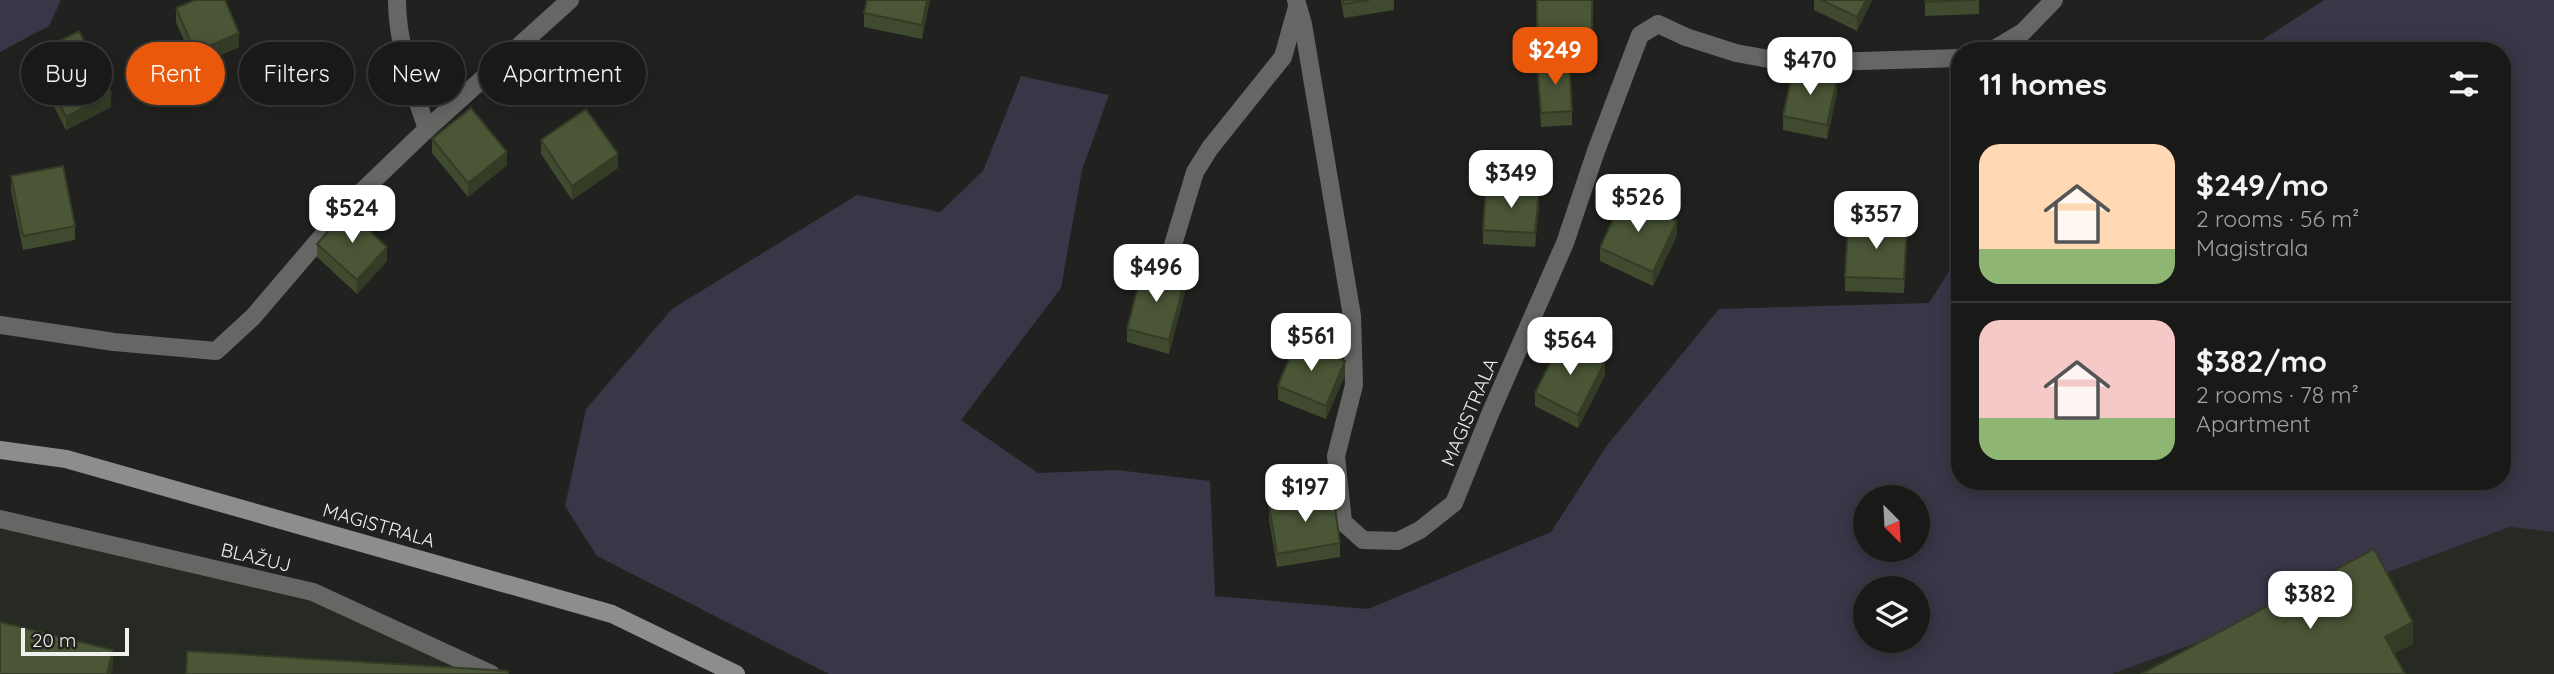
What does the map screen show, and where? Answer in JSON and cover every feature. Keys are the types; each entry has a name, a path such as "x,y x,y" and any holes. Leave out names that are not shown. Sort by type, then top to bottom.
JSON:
{"main road":[{"name":"MAGISTRALA","path":"0,450 79,463 612,614 736,674"}],"street":[{"path":"397,0 397,22 427,129"},
{"path":"0,326 114,342 216,351 253,317 353,200 570,0"},
{"path":"2006,42 2023,32 2053,0"},
{"name":"MAGISTRALA","path":"1296,3 1303,24 1352,316 1354,385 1336,456 1338,490 1343,522 1363,540 1398,541 1420,530 1454,503 1565,243 1595,151 1640,35 1658,24 1686,37 1736,53 1779,61 1951,58"},
{"name":"MAGISTRALA","path":"1169,258 1195,172 1210,148 1283,57 1296,3"},
{"name":"BLAŽUJ","path":"0,519 313,592 491,674"}],"shaded area":[{"path":"0,0 61,0 49,26 0,52"},
{"path":"2324,0 2554,0 2554,532 2510,527 2112,674 829,674 597,556 565,506 586,409 672,309 857,195 940,212 983,171 1021,76 1109,95 1082,170 1061,288 961,420 1038,473 1117,470 1210,481 1215,596 1368,609 1551,532 1608,444 1719,309 1929,303 1951,268 1951,490 2511,490 2511,42 2259,42"},
{"path":"0,519 313,592 491,674 0,674"},
{"path":"2510,527 2554,532 2554,674 2112,674"}],"building":[{"path":"195,0 225,0 239,33 218,42 191,42 176,8"},
{"path":"867,0 927,0 922,25 864,13"},
{"path":"1343,0 1370,0 1344,4"},
{"path":"1537,0 1592,0 1592,35 1537,35"},
{"path":"1821,0 1866,0 1857,17"},
{"path":"1925,0 1976,0 1925,2"},
{"path":"79,31 85,42 57,42"},
{"path":"1569,61 1572,111 1541,113 1537,64"},
{"path":"1793,69 1837,79 1827,125 1783,116"},
{"path":"60,105 88,105 66,117"},
{"path":"471,108 507,152 468,183 432,139"},
{"path":"586,109 618,154 572,186 541,140"},
{"path":"63,166 75,226 23,236 11,176"},
{"path":"1486,186 1539,190 1535,233 1483,230"},
{"path":"1623,197 1677,221 1653,272 1600,248"},
{"path":"347,210 387,247 357,280 317,244"},
{"path":"1848,222 1907,225 1904,279 1845,277"},
{"path":"1143,267 1185,279 1169,340 1127,329"},
{"path":"1562,339 1605,361 1578,415 1535,393"},
{"path":"1296,341 1345,361 1326,406 1278,386"},
{"path":"1333,495 1340,543 1277,554 1269,505"},
{"path":"2374,549 2413,622 2385,637 2405,674 2141,674"},
{"path":"0,622 113,650 107,674 0,674"},
{"path":"187,651 508,671 508,674 186,674"}]}
